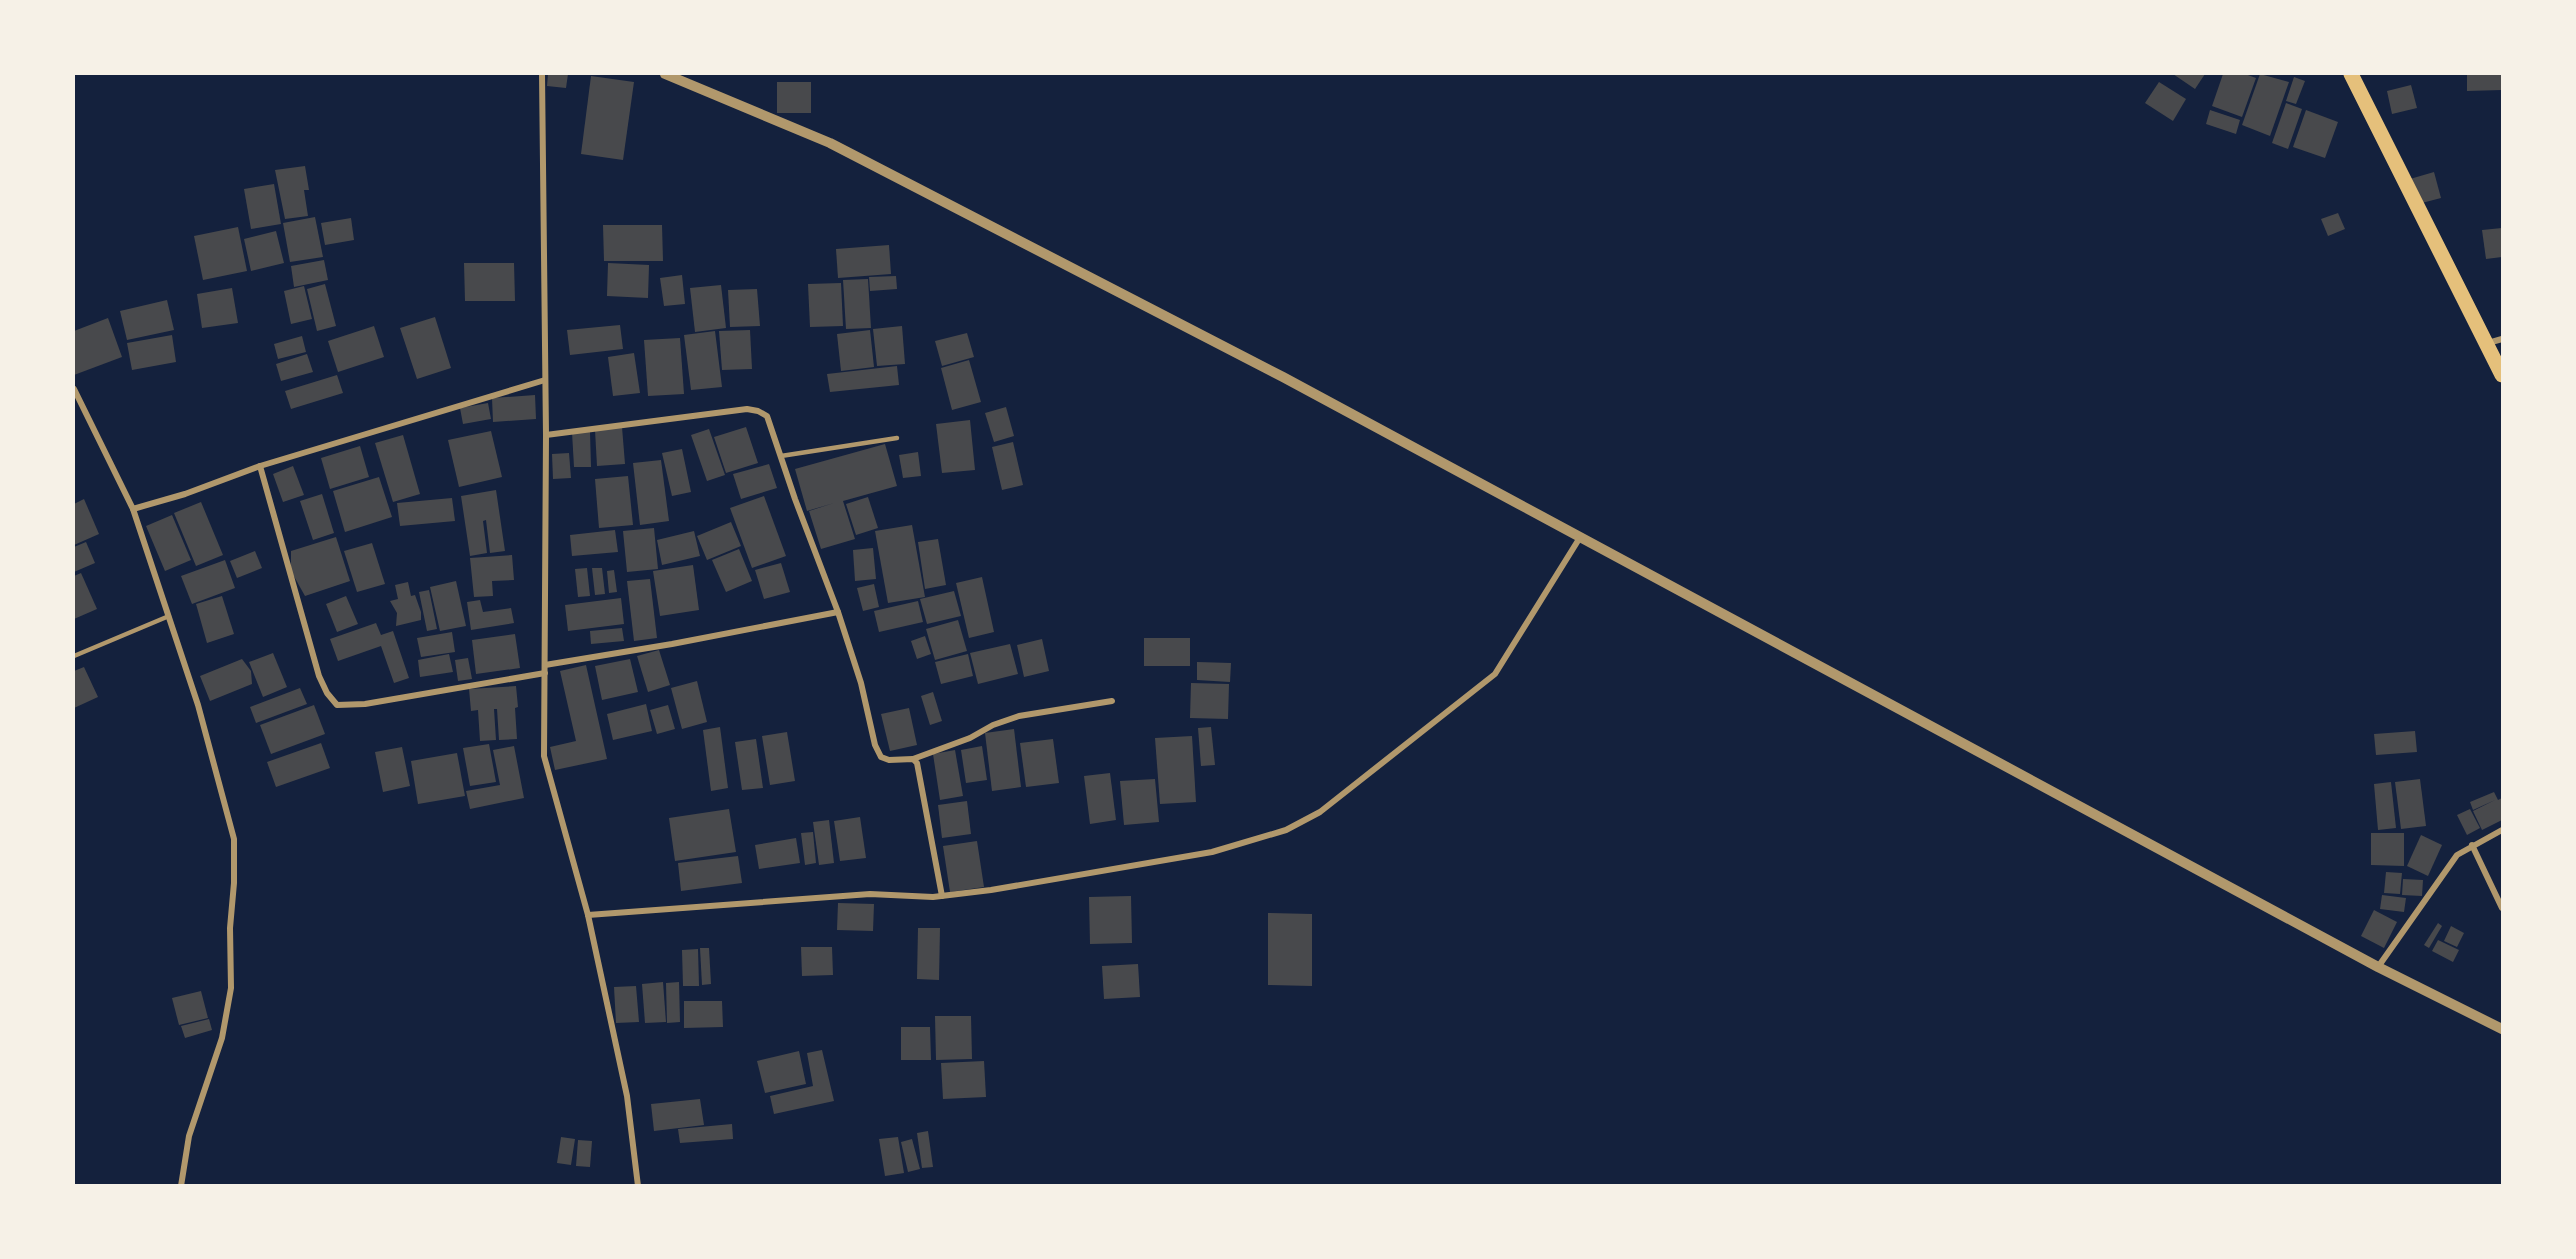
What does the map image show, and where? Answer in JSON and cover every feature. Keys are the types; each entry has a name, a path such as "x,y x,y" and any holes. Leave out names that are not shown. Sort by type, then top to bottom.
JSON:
{"main road":[{"path":"2350,74 2495,341 2502,375"}],"street":[{"path":"542,74 546,435 544,756 588,915 627,1096 638,1185"},
{"path":"665,74 830,143 1283,377 2378,967 2502,1029"},
{"path":"133,509 185,494 260,466 545,380"},
{"path":"74,389 133,509 169,616 220,784 234,839 234,883 230,928 231,988 222,1038 189,1136 181,1185"},
{"path":"546,435 747,409 767,416 838,612 861,683 875,745 882,757 889,760 913,759 970,738 993,725 1019,716 1112,701"},
{"path":"260,466 319,676 327,693 337,705 365,704 545,673"},
{"path":"588,915 847,895 942,896 1149,865 1212,852 1286,830 1320,812 1495,674 1580,539"},
{"path":"545,665 672,644 838,612"},
{"path":"913,759 917,763 942,896"},
{"path":"2378,967 2457,855 2502,830"},
{"path":"2472,845 2502,909"}],"lane":[{"path":"781,456 897,438"},
{"path":"74,656 169,616"}],"building":[{"path":"548,74 568,74 566,88 547,86"},
{"path":"2173,74 2205,74 2195,89"},
{"path":"2223,74 2245,74 2256,78 2242,117 2212,106"},
{"path":"2260,74 2289,82 2270,136 2242,125"},
{"path":"2467,74 2502,74 2502,90 2467,91"},
{"path":"591,76 634,82 623,160 581,154"},
{"path":"2294,77 2305,81 2296,104 2286,101"},
{"path":"777,82 811,82 811,113 777,113"},
{"path":"2159,82 2186,99 2173,121 2145,103"},
{"path":"2411,85 2417,108 2392,114 2387,91"},
{"path":"2286,103 2302,109 2288,149 2272,143"},
{"path":"2210,110 2240,120 2236,134 2206,124"},
{"path":"2306,110 2338,122 2325,158 2293,147"},
{"path":"305,166 309,190 304,190 308,216 285,219 275,170"},
{"path":"2434,172 2441,198 2418,204 2410,179"},
{"path":"274,184 281,224 251,229 244,189"},
{"path":"2338,213 2345,229 2328,236 2321,219"},
{"path":"315,217 323,257 290,262 283,223"},
{"path":"351,218 354,240 325,245 321,223"},
{"path":"603,225 662,225 663,261 604,261"},
{"path":"238,227 247,271 203,280 194,236"},
{"path":"2502,228 2502,257 2486,259 2482,230"},
{"path":"276,231 284,263 251,271 244,239"},
{"path":"889,245 891,274 838,278 836,249"},
{"path":"324,260 328,280 294,287 291,266"},
{"path":"464,263 514,263 515,301 465,301"},
{"path":"608,263 649,265 648,298 607,296"},
{"path":"682,275 685,304 664,306 660,278"},
{"path":"896,276 897,289 870,291 869,277"},
{"path":"868,279 871,328 846,329 843,280"},
{"path":"841,283 843,326 810,327 808,284"},
{"path":"325,284 336,326 317,331 307,289"},
{"path":"721,285 726,328 695,332 690,288"},
{"path":"304,286 312,319 291,324 284,291"},
{"path":"232,288 238,323 202,328 197,294"},
{"path":"757,289 760,326 730,327 728,290"},
{"path":"167,300 174,330 127,340 120,311"},
{"path":"435,317 451,368 417,379 400,328"},
{"path":"108,318 122,357 74,375 74,331"},
{"path":"620,325 623,349 570,355 567,330"},
{"path":"374,326 384,357 338,372 328,341"},
{"path":"902,326 905,364 877,366 873,329"},
{"path":"750,330 752,369 722,370 719,331"},
{"path":"870,330 874,367 841,371 837,334"},
{"path":"715,331 722,387 691,390 684,335"},
{"path":"967,333 974,357 942,366 935,341"},
{"path":"172,335 176,362 132,370 127,343"},
{"path":"302,336 306,352 278,359 274,344"},
{"path":"680,338 684,394 648,396 644,340"},
{"path":"634,353 640,393 613,396 608,357"},
{"path":"307,354 313,372 281,381 276,364"},
{"path":"969,360 981,402 952,410 941,368"},
{"path":"897,366 899,385 830,392 827,374"},
{"path":"337,375 343,393 291,409 285,391"},
{"path":"535,395 536,419 493,422 492,398"},
{"path":"488,403 491,419 463,424 460,408"},
{"path":"1006,407 1014,436 994,442 985,413"},
{"path":"970,420 975,470 942,473 936,424"},
{"path":"622,427 625,464 597,466 595,430"},
{"path":"746,427 758,463 726,473 714,437"},
{"path":"709,429 725,475 707,481 691,435"},
{"path":"491,431 502,477 459,487 448,440"},
{"path":"572,432 590,432 591,467 574,467"},
{"path":"403,435 420,494 393,502 375,443"},
{"path":"1013,442 1023,485 1002,490 992,447"},
{"path":"885,444 897,486 843,501 855,539 821,549 809,511 834,503 807,511 795,469"},
{"path":"360,446 369,477 330,489 321,458"},
{"path":"682,449 691,492 672,496 662,453"},
{"path":"918,452 921,476 903,478 899,455"},
{"path":"569,453 571,478 553,479 552,454"},
{"path":"661,460 669,521 640,525 633,463"},
{"path":"769,464 777,488 741,499 733,474"},
{"path":"293,466 304,495 283,502 273,474"},
{"path":"628,476 633,525 599,528 595,479"},
{"path":"379,477 392,517 345,532 333,491"},
{"path":"496,490 505,551 490,553 486,520 483,521 487,553 470,556 461,496"},
{"path":"322,494 334,533 313,540 300,501"},
{"path":"764,496 786,556 752,568 730,508"},
{"path":"868,497 878,528 856,535 846,504"},
{"path":"452,498 455,521 400,526 397,503"},
{"path":"84,499 99,534 74,545 74,504"},
{"path":"201,502 223,555 196,566 174,513"},
{"path":"172,515 191,560 165,571 146,526"},
{"path":"731,522 741,546 707,560 697,536"},
{"path":"912,525 925,597 888,603 875,531"},
{"path":"654,528 658,569 627,572 623,531"},
{"path":"615,530 618,552 572,556 570,535"},
{"path":"694,531 700,556 662,565 657,540"},
{"path":"336,537 350,581 305,596 291,571 291,551"},
{"path":"938,539 946,585 925,589 918,542"},
{"path":"86,542 95,563 74,572 74,547"},
{"path":"372,543 385,584 357,592 344,551"},
{"path":"873,548 876,579 855,581 853,550"},
{"path":"739,549 752,581 726,592 712,560"},
{"path":"255,551 262,568 237,578 230,561"},
{"path":"512,555 514,580 492,581 493,596 474,597 470,558"},
{"path":"225,560 235,588 192,604 181,576"},
{"path":"781,563 790,592 764,599 755,570"},
{"path":"693,565 699,610 660,616 653,571"},
{"path":"587,568 590,596 578,597 575,569"},
{"path":"592,568 602,568 605,594 595,595"},
{"path":"614,570 617,592 609,593 607,571"},
{"path":"81,573 97,609 74,619 74,576"},
{"path":"982,577 994,632 969,638 956,583"},
{"path":"650,579 657,638 634,641 627,581"},
{"path":"456,581 466,626 440,631 430,587"},
{"path":"408,582 411,596 415,595 421,612 421,620 396,626 397,613 390,601 398,599 395,585"},
{"path":"874,584 879,607 863,611 857,588"},
{"path":"429,590 437,629 427,631 419,592"},
{"path":"954,591 961,616 927,624 920,599"},
{"path":"222,596 234,634 207,643 196,604"},
{"path":"346,596 358,624 337,632 326,604"},
{"path":"621,598 624,624 568,631 565,605"},
{"path":"480,600 483,612 511,608 514,623 471,630 467,602"},
{"path":"918,601 923,622 879,632 874,611"},
{"path":"958,620 967,651 935,660 926,629"},
{"path":"376,623 381,635 393,631 409,678 394,683 381,646 338,661 330,639"},
{"path":"622,628 624,641 591,644 590,631"},
{"path":"452,632 455,652 421,657 417,638"},
{"path":"515,634 520,668 476,674 472,640"},
{"path":"925,636 931,654 917,659 911,641"},
{"path":"1144,638 1190,638 1190,666 1144,666"},
{"path":"1042,639 1049,671 1024,677 1017,645"},
{"path":"1010,644 1018,674 978,684 970,653"},
{"path":"659,650 670,685 648,692 637,656"},
{"path":"273,653 287,687 263,697 249,662"},
{"path":"449,654 453,672 420,677 418,660"},
{"path":"968,654 973,676 941,684 935,662"},
{"path":"468,658 472,679 458,681 455,660"},
{"path":"242,659 251,671 252,684 210,701 200,676"},
{"path":"630,659 638,692 602,700 595,666"},
{"path":"1197,662 1231,663 1230,682 1197,680"},
{"path":"586,665 607,759 555,770 550,747 576,741 560,671"},
{"path":"84,667 98,697 74,708 74,671"},
{"path":"697,681 707,722 682,729 671,688"},
{"path":"1191,683 1229,684 1228,719 1190,718"},
{"path":"516,686 517,739 499,740 497,709 494,709 496,740 480,741 478,710 471,711 469,689"},
{"path":"300,688 307,704 256,723 250,707"},
{"path":"933,692 942,721 930,725 921,696"},
{"path":"646,704 652,731 613,740 607,714"},
{"path":"314,705 325,734 271,754 260,725"},
{"path":"668,705 675,729 657,734 650,710"},
{"path":"909,708 917,745 890,751 881,714"},
{"path":"720,727 728,788 711,791 703,730"},
{"path":"1211,727 1215,765 1201,766 1198,728"},
{"path":"1014,729 1021,787 992,791 985,733"},
{"path":"2415,731 2417,752 2376,755 2374,734"},
{"path":"787,732 795,781 770,785 762,736"},
{"path":"1192,736 1196,802 1160,804 1155,738"},
{"path":"756,739 763,788 742,790 735,742"},
{"path":"1053,739 1059,783 1026,787 1020,743"},
{"path":"321,743 330,768 276,787 267,762"},
{"path":"489,744 496,782 470,786 463,748"},
{"path":"514,746 524,798 470,809 466,791 500,785 493,750"},
{"path":"982,746 987,780 966,783 961,750"},
{"path":"402,747 410,786 383,792 375,752"},
{"path":"955,750 963,796 940,800 933,754"},
{"path":"457,753 465,796 418,804 411,761"},
{"path":"1110,773 1116,820 1090,824 1084,776"},
{"path":"1155,779 1159,822 1124,825 1120,781"},
{"path":"2420,779 2426,826 2401,829 2395,782"},
{"path":"2391,782 2396,828 2378,830 2374,784"},
{"path":"2494,792 2498,800 2502,798 2502,820 2482,830 2473,811 2495,800 2473,810 2470,802"},
{"path":"967,801 971,834 942,838 938,805"},
{"path":"729,809 736,852 675,861 669,818"},
{"path":"2470,809 2480,828 2467,835 2457,815"},
{"path":"860,817 866,858 840,861 834,821"},
{"path":"829,820 834,863 819,865 813,822"},
{"path":"813,832 816,863 805,865 801,833"},
{"path":"2371,833 2404,833 2404,866 2371,865"},
{"path":"2421,835 2442,845 2428,876 2407,866"},
{"path":"796,838 800,863 759,869 755,845"},
{"path":"977,841 984,887 950,892 943,846"},
{"path":"738,856 742,883 681,891 678,863"},
{"path":"2386,872 2402,873 2400,894 2384,893"},
{"path":"2403,879 2423,880 2422,896 2402,895"},
{"path":"2382,895 2406,898 2404,912 2380,909"},
{"path":"1131,896 1132,943 1090,944 1089,897"},
{"path":"838,903 874,904 873,931 837,930"},
{"path":"2374,910 2397,922 2384,948 2361,936"},
{"path":"1268,913 1312,914 1312,986 1268,985"},
{"path":"2438,923 2442,926 2429,948 2424,945"},
{"path":"2451,926 2464,933 2457,947 2444,941"},
{"path":"918,928 940,928 939,980 917,979"},
{"path":"2438,940 2459,950 2453,962 2432,951"},
{"path":"801,947 832,947 833,975 802,976"},
{"path":"700,948 709,948 711,984 702,985"},
{"path":"698,949 699,986 683,986 682,950"},
{"path":"1138,964 1140,997 1104,999 1102,966"},
{"path":"663,982 666,1022 645,1023 642,984"},
{"path":"679,982 680,1022 667,1023 666,983"},
{"path":"636,986 639,1022 616,1023 614,987"},
{"path":"201,991 208,1018 179,1025 172,998"},
{"path":"684,1001 722,1001 723,1027 684,1028"},
{"path":"935,1016 971,1016 972,1059 936,1060"},
{"path":"209,1019 212,1030 185,1038 181,1026"},
{"path":"901,1027 930,1027 931,1060 901,1060"},
{"path":"822,1050 834,1101 774,1114 770,1096 813,1086 807,1053"},
{"path":"799,1051 806,1084 765,1093 757,1061"},
{"path":"984,1061 986,1097 943,1099 941,1063"},
{"path":"700,1099 704,1125 654,1131 651,1104"},
{"path":"732,1124 733,1139 680,1143 678,1129"},
{"path":"928,1131 933,1167 922,1168 917,1133"},
{"path":"561,1137 575,1139 571,1165 557,1163"},
{"path":"898,1137 904,1173 885,1176 879,1139"},
{"path":"912,1139 920,1169 908,1172 901,1142"},
{"path":"578,1140 592,1141 590,1167 576,1166"}]}
